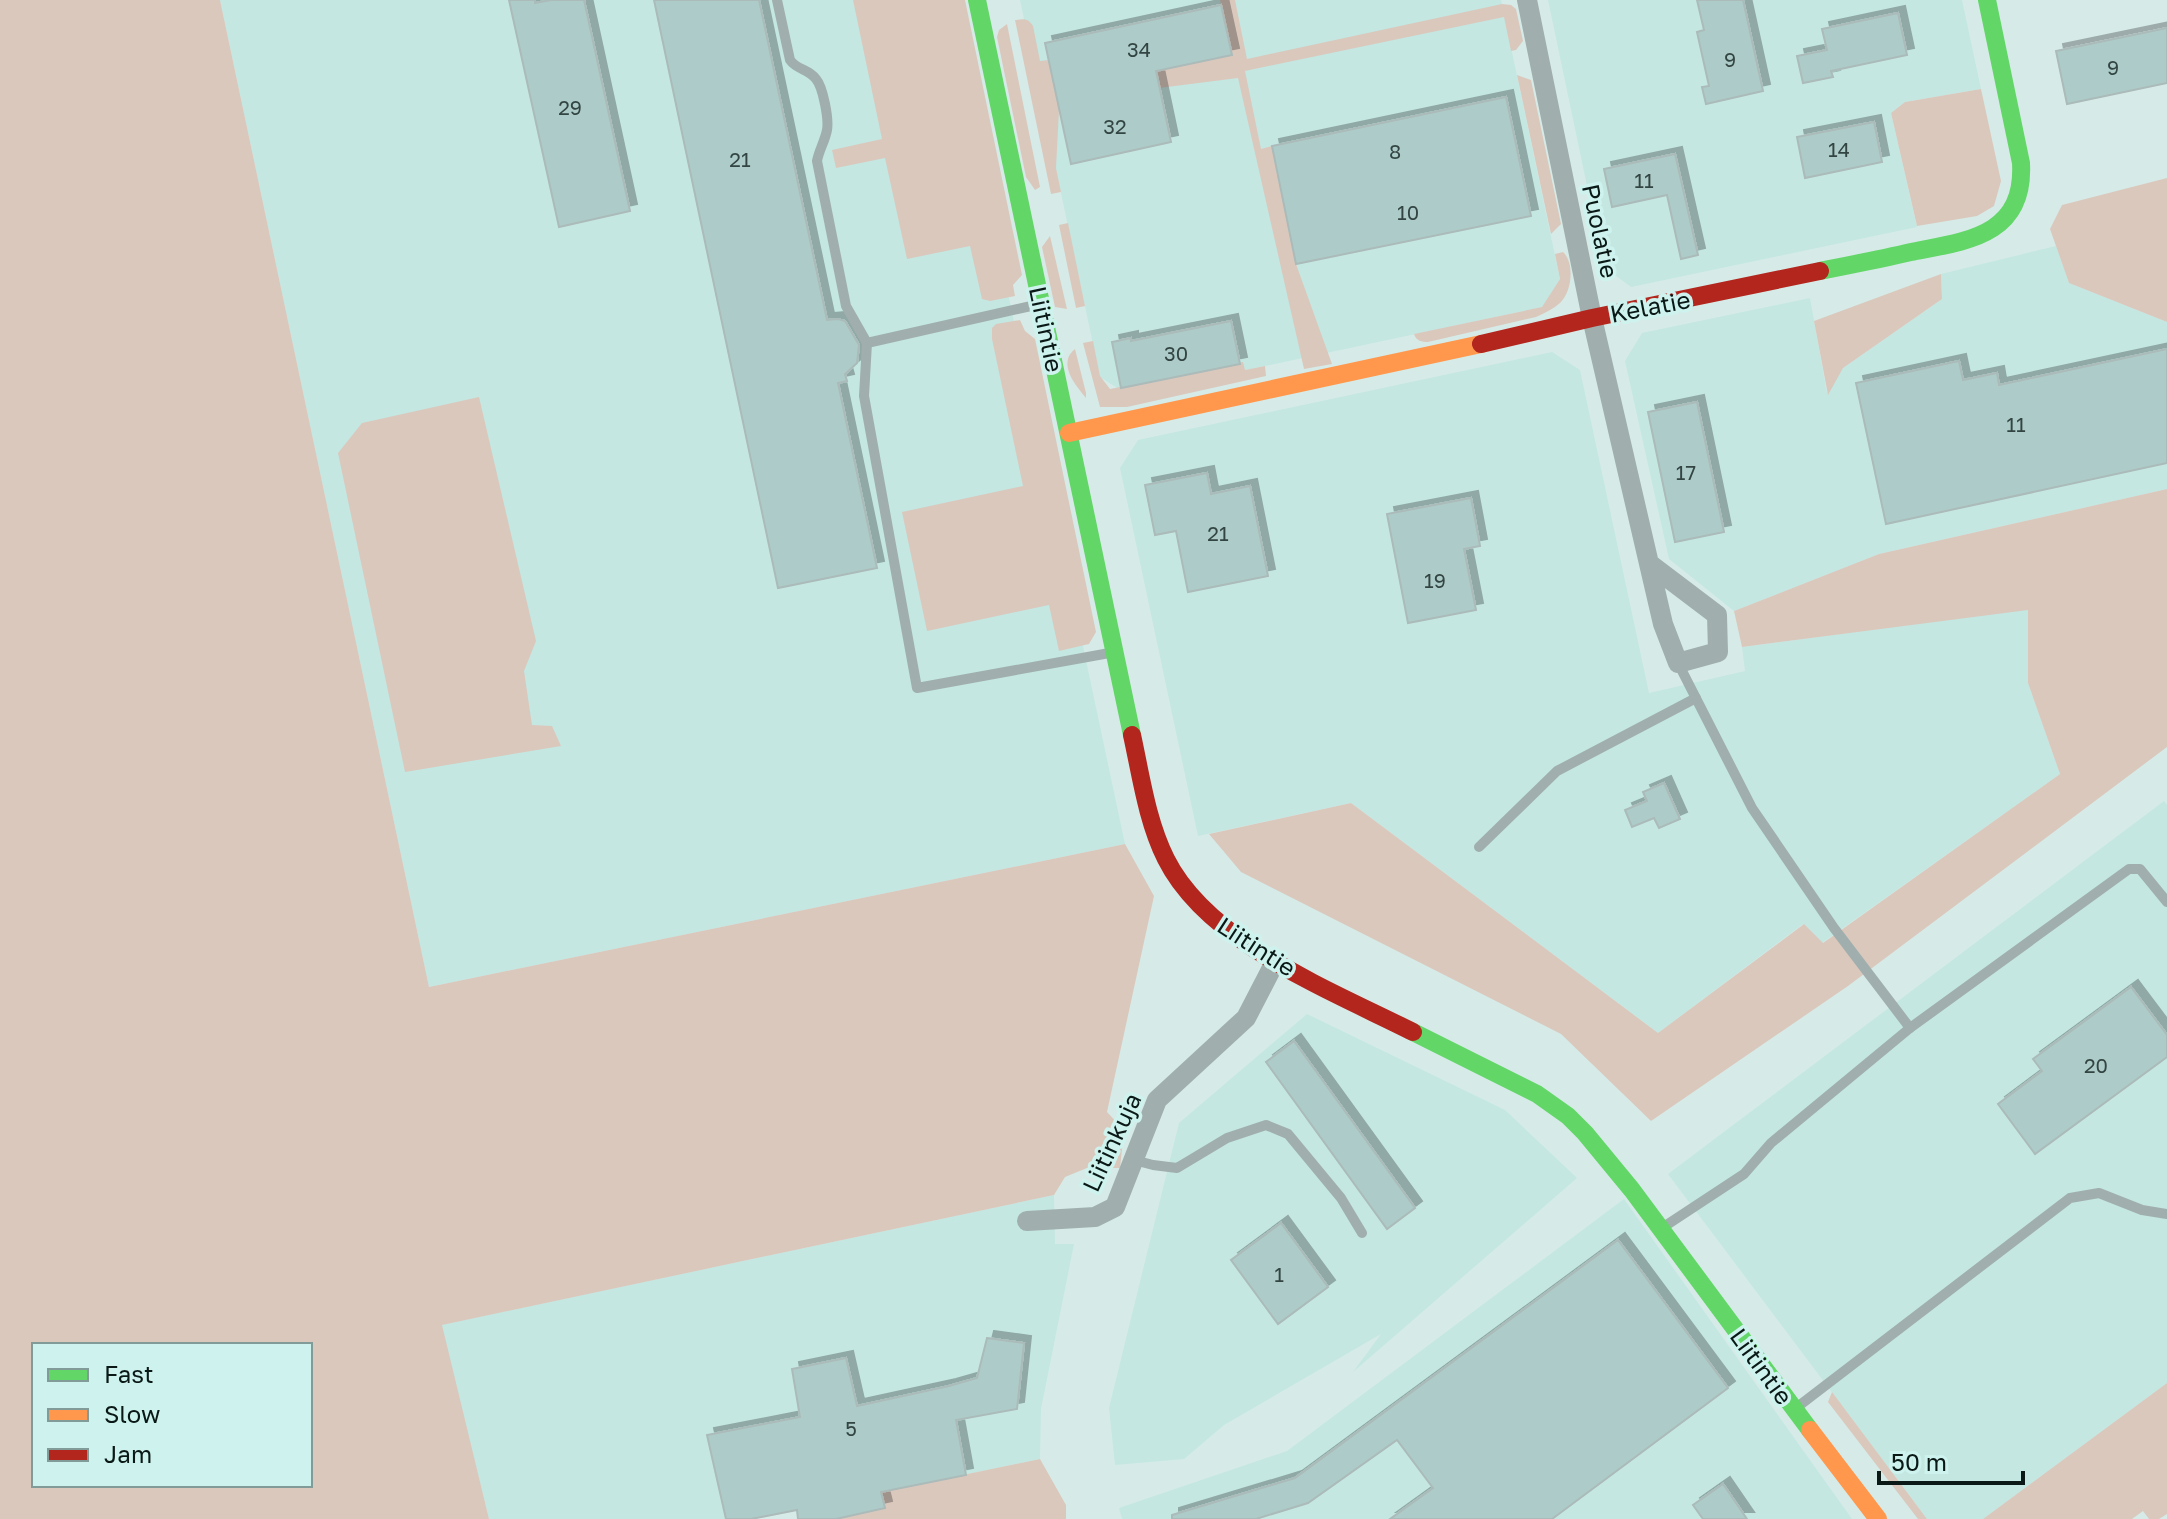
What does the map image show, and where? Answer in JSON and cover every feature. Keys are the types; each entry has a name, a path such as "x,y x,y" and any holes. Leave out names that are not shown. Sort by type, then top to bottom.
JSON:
{"street":[{"name":"Liitintie","path":"977,0 1147,805 1168,863 1204,910 1244,943 1275,962 1537,1094 1568,1116 1632,1190 1878,1519"},
{"name":"Puolatie","path":"1527,0 1592,318 1663,624 1678,663"},
{"name":"Kelatie","path":"1069,433 1592,318 1971,240 2004,219 2022,189 1987,0"},
{"path":"1651,565 1717,615 1718,652 1678,663"},
{"name":"Liitinkuja","path":"1027,1221 1095,1217 1115,1207 1157,1100 1246,1018 1275,962"}],"lane":[{"path":"777,0 790,60 819,82 828,128 817,161 846,306 867,343 864,396 917,688 1116,652"},
{"path":"867,343 1042,304"},
{"path":"1678,663 1752,808 1834,928 1910,1028"},
{"path":"1479,847 1557,771 1696,698"},
{"path":"1660,1229 1744,1174 1771,1143 1910,1028 2129,869 2140,869 2167,902"},
{"path":"1134,1160 1177,1168 1227,1138 1266,1125 1288,1134 1341,1198 1362,1233"},
{"path":"1794,1410 2070,1198 2099,1193 2142,1210 2167,1214"}],"shaded area":[{"path":"0,0 220,0 429,987 1125,844 1154,896 1107,1112 1124,1130 1120,1168 1087,1168 1065,1177 1054,1195 442,1325 489,1519 0,1519"},
{"path":"220,0 944,0 1125,844 429,987"},
{"path":"853,0 965,0 1022,275 1013,285 1015,296 990,301 982,299 970,246 907,259 885,158 836,168 832,150 882,139"},
{"path":"1020,0 1501,0 1560,279 1543,307 1128,395 1100,377"},
{"path":"1220,0 1235,0 1247,59 1502,4 1516,9 1523,41 1516,50 1511,51 1504,17 1245,71 1261,149 1272,146 1296,264 1332,364 1304,369 1238,78 1159,88 1059,110 1056,168 1061,192 1051,194 1015,20 1026,20 1033,26 1040,61 1049,60 1057,93 1231,55"},
{"path":"1548,0 1962,0 1981,89 1905,102 1891,113 1917,227 1631,287 1604,267"},
{"path":"1007,24 1040,187 1035,190 1026,177 997,37 999,30"},
{"path":"1517,75 1531,80 1561,224 1551,234"},
{"path":"1981,89 2001,181 1994,206 1977,216 1917,226 1891,113 1905,102"},
{"path":"2167,178 2167,322 2069,283 2050,229 2062,205"},
{"path":"1068,223 1085,306 1076,308 1059,225"},
{"path":"1050,236 1067,309 1055,307 1042,247"},
{"path":"2056,246 2069,283 2167,322 2167,489 1879,554 1734,611 1669,559 1625,361 1642,333 1810,298 1827,393 1843,368 1942,299 1941,274"},
{"path":"1563,252 1569,263 1569,285 1564,298 1549,311 1536,317 1428,342 1420,341 1415,336 1542,307 1560,279 1555,254"},
{"path":"1941,274 1942,299 1843,368 1828,395 1814,321"},
{"path":"1020,320 1025,331 1035,339 1096,632 1089,644 1059,651 1049,605 927,631 902,512 1023,486 992,339 992,328 996,324"},
{"path":"1093,341 1100,376 1110,389 1243,362 1245,370 1265,366 1266,376 1127,407 1100,407 1083,343"},
{"path":"1075,349 1086,398 1068,367 1070,355"},
{"path":"1552,352 1580,370 1649,693 1745,671 1742,647 2028,609 2028,683 2060,774 1822,943 1803,924 1658,1033 1351,803 1198,836 1120,468 1138,440","holes":["1207,474 1211,494 1250,486 1268,576 1188,592 1176,531"]},
{"path":"479,397 536,641 524,671 532,725 552,726 561,746 405,772 338,453 362,423"},
{"path":"2167,489 2167,747 1848,986 1651,1121 1561,1034 1241,872 1209,834 1351,803 1658,1033 1804,924 1823,943 2060,774 2028,683 2028,610 1742,647 1734,611 1879,554"},
{"path":"2164,801 2167,805 2167,1383 1983,1519 1927,1519 1668,1174"},
{"path":"1307,1014 1505,1110 1577,1178 1353,1372 1381,1334 1224,1425 1184,1459 1115,1465 1109,1408 1179,1123"},
{"path":"1054,1195 1055,1244 1074,1244 1041,1409 1040,1459 882,1492 885,1508 836,1519 798,1519 796,1510 751,1519 489,1519 441,1325"},
{"path":"1624,1199 1852,1519 1122,1519 1119,1508 1287,1451"},
{"path":"2167,1383 2167,1514 2159,1519 2149,1519 2143,1511 2132,1519 1983,1519"},
{"path":"1832,1392 1927,1519 1918,1519 1828,1402"},
{"path":"1040,1459 1066,1505 1066,1519 836,1519 885,1508 881,1492"}],"building":[{"path":"509,0 535,0 535,3 584,0 630,211 559,227"},
{"path":"654,0 759,0 827,320 845,321 859,345 857,363 845,374 847,381 838,383 877,568 778,588"},
{"path":"1697,0 1743,0 1763,91 1706,104 1702,87 1709,86 1697,32 1704,30"},
{"path":"1221,5 1232,55 1156,71 1171,142 1071,164 1045,43"},
{"path":"1898,13 1907,55 1831,71 1833,77 1803,83 1797,56 1827,50 1822,29"},
{"path":"2167,28 2167,83 2067,104 2056,51"},
{"path":"1506,97 1531,216 1296,264 1272,146"},
{"path":"1874,122 1882,162 1805,178 1797,137"},
{"path":"1675,154 1698,255 1681,259 1667,195 1612,207 1604,169"},
{"path":"1231,321 1240,364 1121,388 1112,342"},
{"path":"2167,349 2167,463 1886,524 1856,383 1959,361 1963,380 1997,373 1999,385"},
{"path":"1697,402 1724,532 1675,542 1648,412"},
{"path":"1207,473 1211,494 1250,486 1268,576 1188,592 1176,531 1155,535 1145,485"},
{"path":"1471,498 1480,546 1464,549 1476,610 1408,623 1387,514"},
{"path":"1664,783 1680,819 1659,828 1654,818 1632,827 1625,810 1647,801 1643,792"},
{"path":"2131,987 2167,1035 2167,1057 2035,1154 1998,1104 2042,1071 2033,1059"},
{"path":"1294,1041 1415,1208 1387,1229 1266,1062"},
{"path":"1281,1223 1328,1287 1278,1324 1231,1260"},
{"path":"1618,1240 1728,1388 1552,1519 1390,1519 1433,1488 1397,1440 1308,1503 1256,1519 1172,1519 1172,1515 1295,1478"},
{"path":"987,1338 1024,1343 1017,1409 956,1420 966,1475 881,1492 885,1508 836,1519 798,1519 797,1510 751,1519 726,1519 707,1435 800,1417 792,1369 846,1358 857,1406 977,1378"},
{"path":"1723,1484 1747,1519 1703,1519 1693,1505"}],"traffic: fast":[{"path":"977,0 1132,735"},
{"path":"1820,271 1971,238 2003,220 2013,206 2020,187 2021,163 1987,0"},
{"path":"1413,1032 1537,1094 1568,1116 1585,1133 1632,1190 1810,1430"}],"traffic: slow":[{"path":"1069,433 1481,344"},
{"path":"1810,1430 1878,1519"}],"traffic: jam":[{"path":"1481,344 1820,271"},
{"path":"1132,735 1154,829 1166,859 1185,889 1211,916 1275,962 1413,1032"}]}
